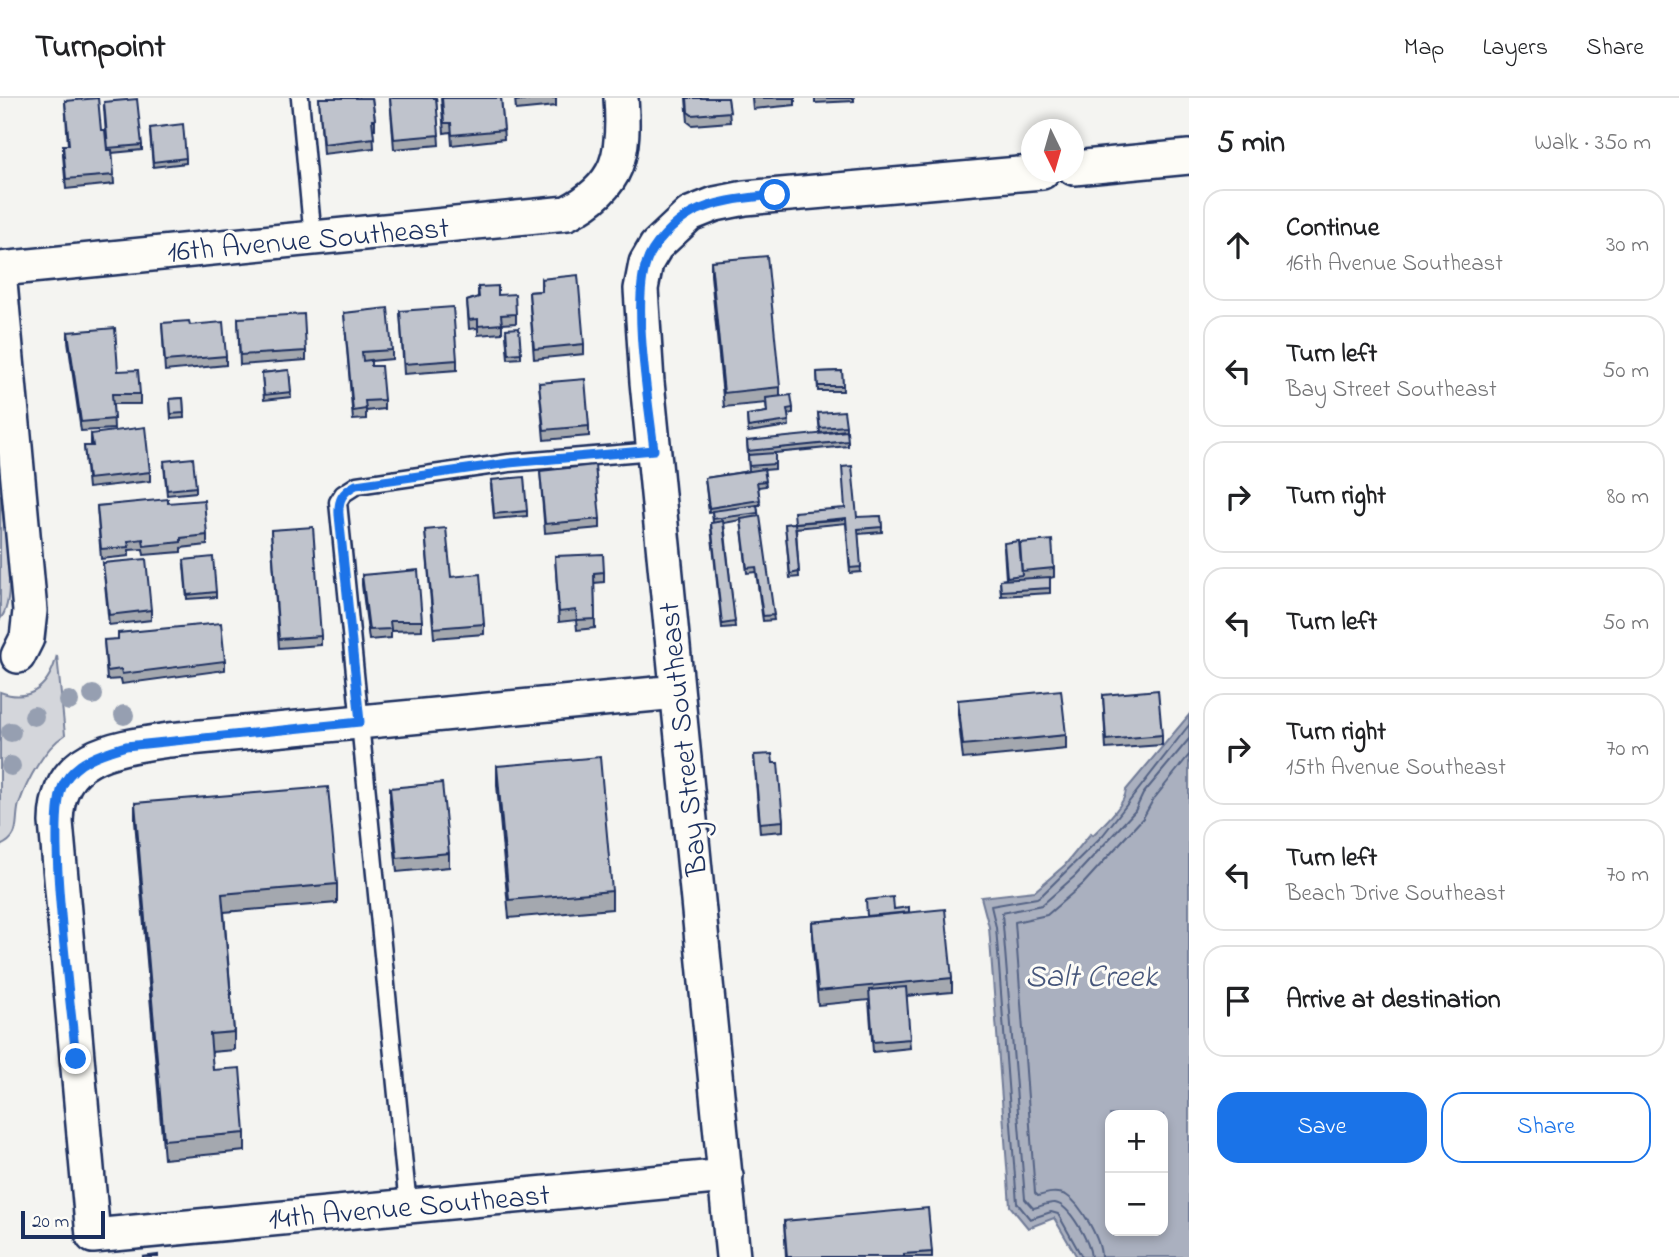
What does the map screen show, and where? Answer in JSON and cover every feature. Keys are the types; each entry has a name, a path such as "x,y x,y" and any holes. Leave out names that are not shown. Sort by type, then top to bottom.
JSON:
{"street":[{"name":"16th Avenue Southeast","path":"0,269 556,216 583,205 606,185 614,174 623,138 621,98"},
{"path":"1084,167 1189,157"},
{"name":"Bay Street Southeast","path":"733,1257 654,450 641,289 646,263 670,230 690,214 715,204 745,198 1021,174"},
{"path":"0,282 30,611 27,638 18,656"},
{"path":"93,1247 56,822 56,806 64,783 79,766 99,754 126,746 677,692"},
{"name":"14th Avenue Southeast","path":"93,1247 408,1206 726,1176"}],"lane":[{"path":"300,98 313,239"},
{"path":"408,1206 338,502 343,494 356,485 509,463 654,450"}],"shaded area":[{"path":"0,494 9,578 6,609 0,619"},
{"path":"57,655 65,735 50,748 37,766 19,804 12,838 0,846 0,692 21,695 38,689 50,675"}],"water":[{"name":"Salt Creek","path":"1189,715 1189,1257 1077,1257 1054,1218 1028,1228 1010,1206 989,927 981,897 1035,891 1065,865 1091,833 1093,835 1108,820 1125,796 1126,790"}],"building":[{"path":"98,98 101,130 105,130 107,150 112,150 114,175 66,179 63,145 69,145 65,101"},
{"path":"319,98 372,98 374,138 323,144"},
{"path":"390,98 436,98 439,135 394,139"},
{"path":"442,98 501,98 504,130 452,135 451,123 444,123"},
{"path":"516,98 544,98 516,101"},
{"path":"687,98 728,98 730,112 692,115 688,112"},
{"path":"137,99 142,145 108,148 104,102"},
{"path":"183,124 186,158 153,162 150,128"},
{"path":"767,256 780,387 724,393 711,261"},
{"path":"578,275 584,344 534,349 529,292 542,291 541,279"},
{"path":"498,286 498,295 515,294 516,314 501,315 502,324 478,326 478,319 469,320 467,301 479,297 478,287"},
{"path":"453,307 457,360 404,364 400,311"},
{"path":"388,308 392,350 362,352 363,361 371,360 371,366 381,366 384,400 365,401 366,409 353,411 344,313"},
{"path":"304,314 306,351 240,355 238,318"},
{"path":"189,321 190,325 223,322 226,356 165,361 162,323"},
{"path":"115,328 118,371 138,370 140,394 112,394 114,419 81,422 68,332"},
{"path":"519,328 521,353 508,354 506,329"},
{"path":"289,370 291,392 264,395 262,373"},
{"path":"842,371 843,386 818,386 817,372"},
{"path":"585,379 589,426 544,430 539,383"},
{"path":"791,395 793,408 787,409 789,421 748,427 747,415 767,412 766,398"},
{"path":"183,398 184,413 171,414 170,399"},
{"path":"844,411 846,426 820,428 818,413"},
{"path":"145,427 150,472 88,479 84,446 93,446 91,434"},
{"path":"847,431 848,441 748,451 747,441"},
{"path":"775,453 775,464 749,466 748,455"},
{"path":"193,458 196,487 167,490 164,461"},
{"path":"595,465 600,519 545,524 540,471"},
{"path":"852,466 857,517 881,516 882,527 858,529 861,567 850,568 846,518 795,523 794,512 845,508 842,467"},
{"path":"764,469 766,481 757,482 760,500 709,508 705,478"},
{"path":"524,477 527,511 494,514 491,480"},
{"path":"168,499 168,503 204,500 207,535 181,538 181,542 144,546 143,539 128,541 129,547 101,549 97,506"},
{"path":"757,505 758,513 713,519 712,511"},
{"path":"760,516 774,615 763,616 756,567 747,568 741,519"},
{"path":"723,521 735,622 722,624 711,523"},
{"path":"795,523 799,572 790,574 785,524"},
{"path":"313,527 321,636 279,639 271,530"},
{"path":"446,528 451,577 480,574 484,624 434,628 425,530"},
{"path":"1052,540 1054,568 1022,571 1020,543"},
{"path":"1019,541 1022,575 1007,577 1004,543"},
{"path":"603,554 604,572 594,573 595,619 577,620 576,610 559,612 555,556"},
{"path":"213,557 216,592 187,595 184,560"},
{"path":"146,559 151,610 109,615 103,563"},
{"path":"418,570 422,621 390,621 391,629 369,630 362,575"},
{"path":"1050,577 1050,588 1001,591 1000,580"},
{"path":"221,623 225,661 122,674 121,669 107,671 104,640 118,639 118,633"},
{"path":"1061,690 1066,735 963,745 958,700"},
{"path":"1158,690 1162,735 1106,740 1103,695"},
{"path":"772,754 773,763 778,763 783,821 760,823 754,755"},
{"path":"600,757 612,891 509,900 497,766"},
{"path":"442,783 449,853 397,858 390,788"},
{"path":"328,787 337,884 222,894 234,1032 210,1034 213,1070 240,1068 245,1133 164,1140 135,803"},
{"path":"893,897 894,909 909,907 909,912 867,916 866,900"},
{"path":"945,909 952,978 818,991 812,922"},
{"path":"906,987 910,1039 873,1042 869,990"},
{"path":"928,1208 932,1252 904,1254 904,1257 787,1257 784,1221"}],"route":[{"path":"76,1059 57,855 56,806 64,783 79,766 99,754 126,746 360,722 338,502 343,494 356,485 509,463 654,450 641,317 641,289 646,263 670,230 690,214 715,204 775,195"}]}
